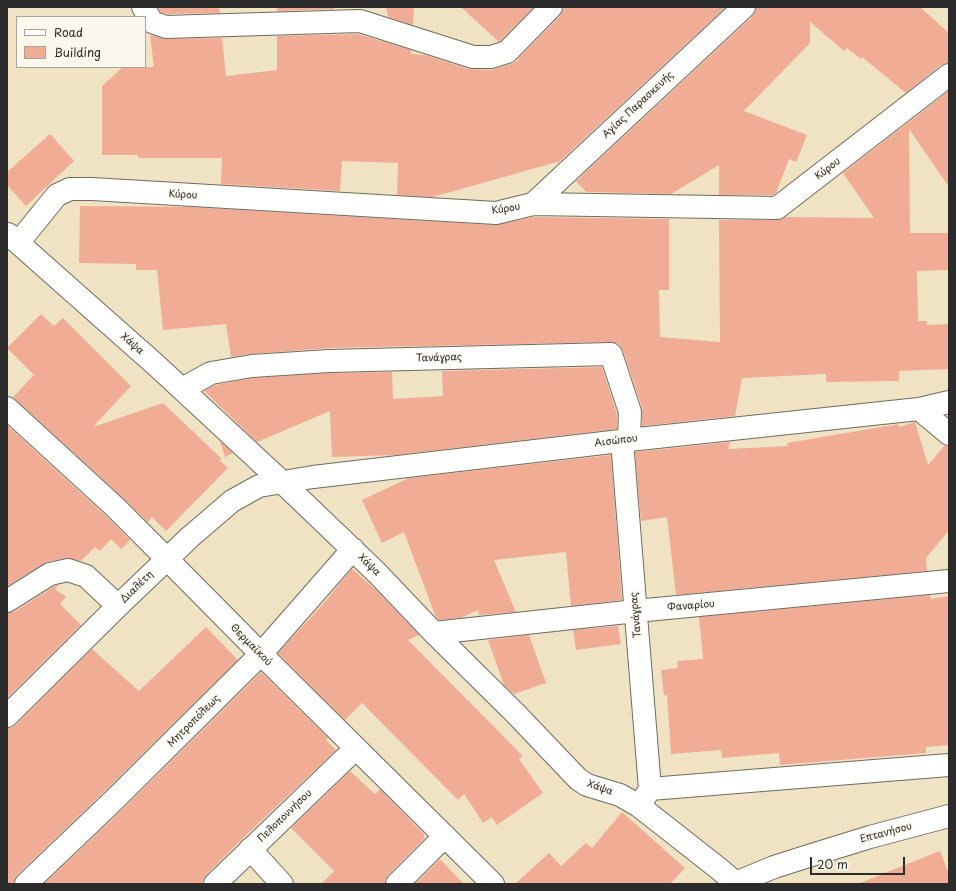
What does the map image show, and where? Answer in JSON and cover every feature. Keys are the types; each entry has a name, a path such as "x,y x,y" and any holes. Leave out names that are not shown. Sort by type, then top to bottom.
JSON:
{"street":[{"path":"143,7 152,22 166,27 360,21 473,57 491,57 507,52 551,7"},
{"name":"Αγίας Παρασκευής","path":"533,204 744,7"},
{"name":"Κύρου","path":"13,238 57,195 70,189 92,189 496,213 533,204 777,208 949,75"},
{"name":"Χάψα","path":"13,238 182,389 353,549 578,779 587,785 620,795 645,798 735,884"},
{"name":"Τανάγρας","path":"182,389 211,373 252,366 329,361 611,354 630,412 626,440 645,798"},
{"name":"Αισώπου","path":"282,482 626,440 919,409 949,402"},
{"name":"Θερμαϊκού","path":"7,408 115,507 493,884"},
{"path":"919,409 949,434"},
{"name":"Διαλέτη","path":"7,716 190,537 232,501 259,486 282,482"},
{"name":"Μητροπόλεως","path":"26,884 115,799 261,654 353,549"},
{"path":"7,602 50,574 68,570 86,576 118,606"},
{"name":"Φαναρίου","path":"434,633 636,611 949,581"},
{"name":"Πελοποννήσου","path":"215,884 356,748"},
{"path":"645,798 949,765"},
{"name":"Επτανήσου","path":"735,884 774,867 815,854 870,838 948,819"},
{"path":"397,884 445,836"},
{"path":"250,849 282,884"}],"building":[{"path":"158,7 219,7 220,13 168,14 160,12"},
{"path":"277,7 335,7 334,9 277,11"},
{"path":"386,7 414,7 413,25 388,17"},
{"path":"461,7 534,7 499,42"},
{"path":"563,7 726,7 558,163 557,162 433,197 397,195 398,163 342,161 340,191 221,184 222,158 138,158 138,155 102,155 102,86 122,68 154,67 150,35 166,39 222,38 226,76 277,70 277,36 358,34 411,50 411,54 425,55 469,69 491,70 519,60 518,59 560,16"},
{"path":"756,7 920,7 949,33 949,63 941,65 906,93 862,57 861,59 847,48 844,51 810,22 810,43 744,111 807,135 796,162 789,159 776,193 773,195 719,195 719,165 671,194 586,192 576,181 753,16 756,11"},
{"path":"949,91 949,187 909,129 910,233 949,233 949,270 917,271 918,321 927,321 927,325 949,324 949,369 899,371 899,381 826,382 826,374 742,378 735,416 642,426 642,408 623,350 619,344 611,342 329,348 231,357 226,324 163,330 157,270 136,270 136,264 79,263 80,206 191,207 495,225 534,217 669,219 669,290 659,290 660,337 720,342 719,220 777,220 786,217 874,218 843,173"},
{"path":"50,134 74,161 26,206 7,185 7,172"},
{"path":"41,314 54,326 63,318 131,386 93,427 163,403 222,459 219,460 228,468 166,531 152,517 148,522 13,397 34,375 7,348"},
{"path":"602,367 617,414 617,429 396,455 332,457 330,411 257,442 204,391 215,385 253,378 330,373 392,372 393,399 443,396 442,371"},
{"path":"915,422 928,465 945,445 949,446 949,530 926,558 927,571 676,595 667,517 641,521 635,452 730,442 728,449 788,446 787,443 899,424 899,427"},
{"path":"7,425 130,540 121,549 111,539 100,551 95,547 81,561 66,558 47,562 7,586"},
{"path":"220,441 233,453 225,457"},
{"path":"611,455 622,600 571,606 566,552 494,560 516,612 479,615 478,610 461,618 439,620 435,615 404,532 382,543 362,500 409,478"},
{"path":"352,569 375,589 419,635 408,640 523,756 519,759 543,793 497,825 492,817 483,823 464,794 458,800 362,703 345,720 278,653 323,604"},
{"path":"59,585 55,589 66,597 60,604 81,625 7,698 7,613 14,612 55,586"},
{"path":"930,595 931,599 949,596 949,745 926,747 926,753 780,765 779,753 722,758 721,750 671,754 667,695 664,696 661,670 678,668 677,661 703,659 699,617"},
{"path":"618,626 621,644 576,650 573,630"},
{"path":"206,627 238,660 17,875 14,880 14,884 7,884 7,728 11,728 16,725 92,649 139,691"},
{"path":"529,635 546,683 514,694 504,685 488,640"},
{"path":"261,672 328,738 326,740 336,750 241,840 206,875 201,884 44,884 124,808"},
{"path":"350,771 375,794 380,789 425,835 423,837 425,838 388,875 385,880 385,884 321,884 334,871 291,828"},
{"path":"622,812 685,868 670,884 515,884 549,853 561,866 586,843 592,848"},
{"path":"940,851 949,874 949,884 860,883"},
{"path":"440,859 464,884 415,884"}]}
